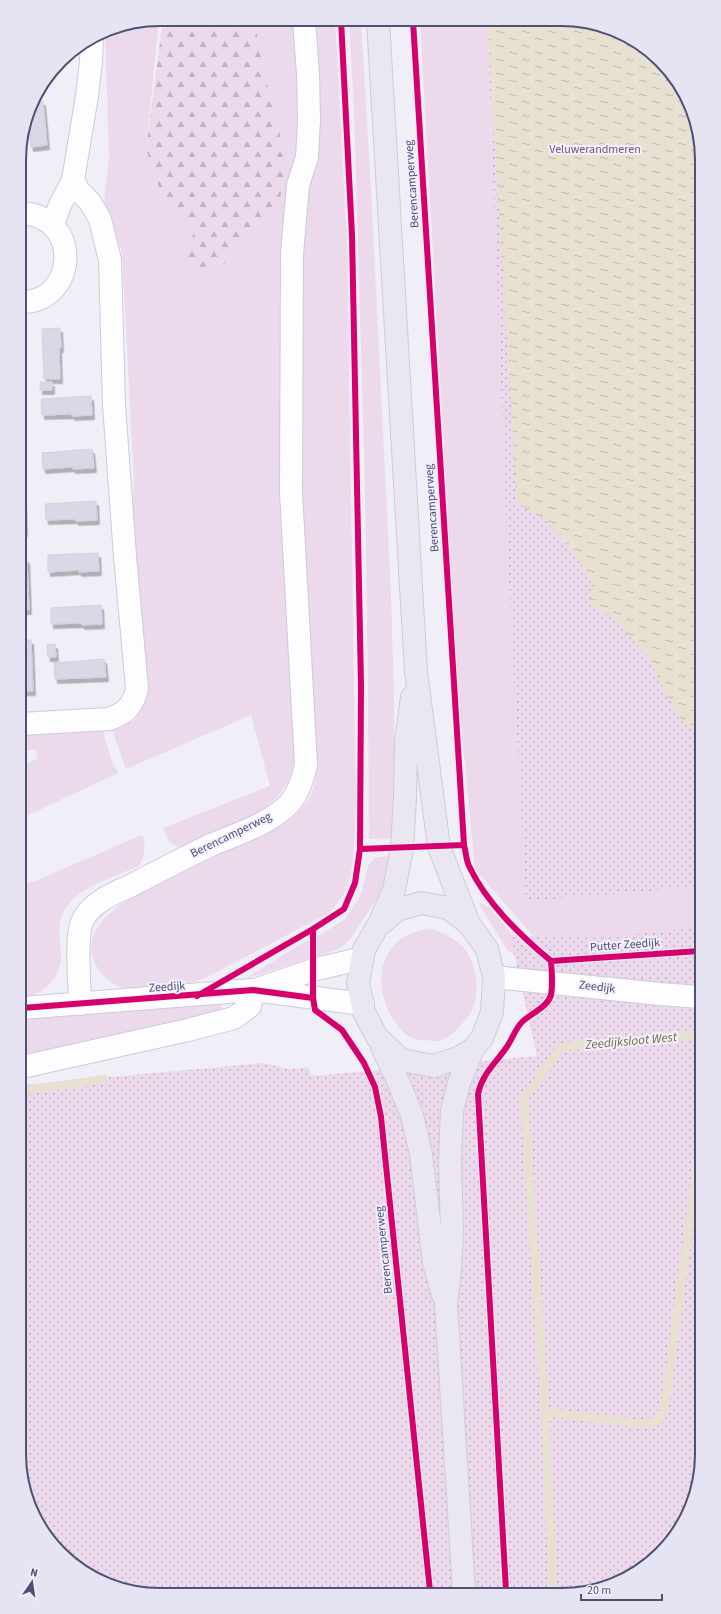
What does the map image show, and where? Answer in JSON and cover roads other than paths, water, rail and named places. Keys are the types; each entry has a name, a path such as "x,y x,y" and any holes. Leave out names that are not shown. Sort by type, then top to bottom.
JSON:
{"main road":[{"name":"Berencamperweg","path":"378,26 416,672 439,847 470,924"},
{"name":"Berencamperweg","path":"377,1037 364,1012 358,983 364,950 377,927 394,890 402,848 406,741 416,672"},
{"path":"377,927 397,910 421,903 448,908 470,924 487,949 494,976 492,1012 482,1038 473,1049 459,1083 452,1111 450,1161 452,1232 446,1304 464,1588"},
{"path":"377,1037 402,1060 434,1066 460,1057 473,1049"},
{"path":"377,1037 412,1115 421,1154 434,1264 446,1304"}],"street":[{"name":"Berencamperweg","path":"80,1004 79,936 86,914 94,906 120,891 262,822 290,803 304,775 306,765 306,746 291,468 292,254 298,185 307,157 309,120 308,74 304,26"},
{"path":"53,224 60,205 73,180 92,61 92,45"},
{"path":"26,724 109,719 127,711 132,704 137,688 125,556 114,405 110,260 100,219 90,202 79,192 73,180"},
{"path":"26,213 42,218 53,224 62,238 66,251 65,265 61,278 52,290 41,298 26,302"},
{"name":"Zeedijk","path":"253,990 313,970 363,958"},
{"name":"Zeedijk","path":"494,976 660,994 695,996"},
{"name":"Zeedijk","path":"26,1008 253,990 362,1004"},
{"path":"26,1065 188,1030 234,1018 250,1006 253,990"}],"water":[{"name":"Veluwerandmeren","path":"487,26 579,27 604,33 620,40 636,49 656,65 677,93 685,109 694,142 695,731 684,724 664,690 648,658 618,622 590,603 592,582 570,548 544,519 517,503"}],"waterway":[{"name":"Zeedijksloot West","path":"553,1588 545,1412 524,1096 534,1086 561,1047 695,1034"},
{"path":"26,1091 104,1079"},
{"path":"545,1412 643,1424 658,1421 665,1405 695,1181"}]}
